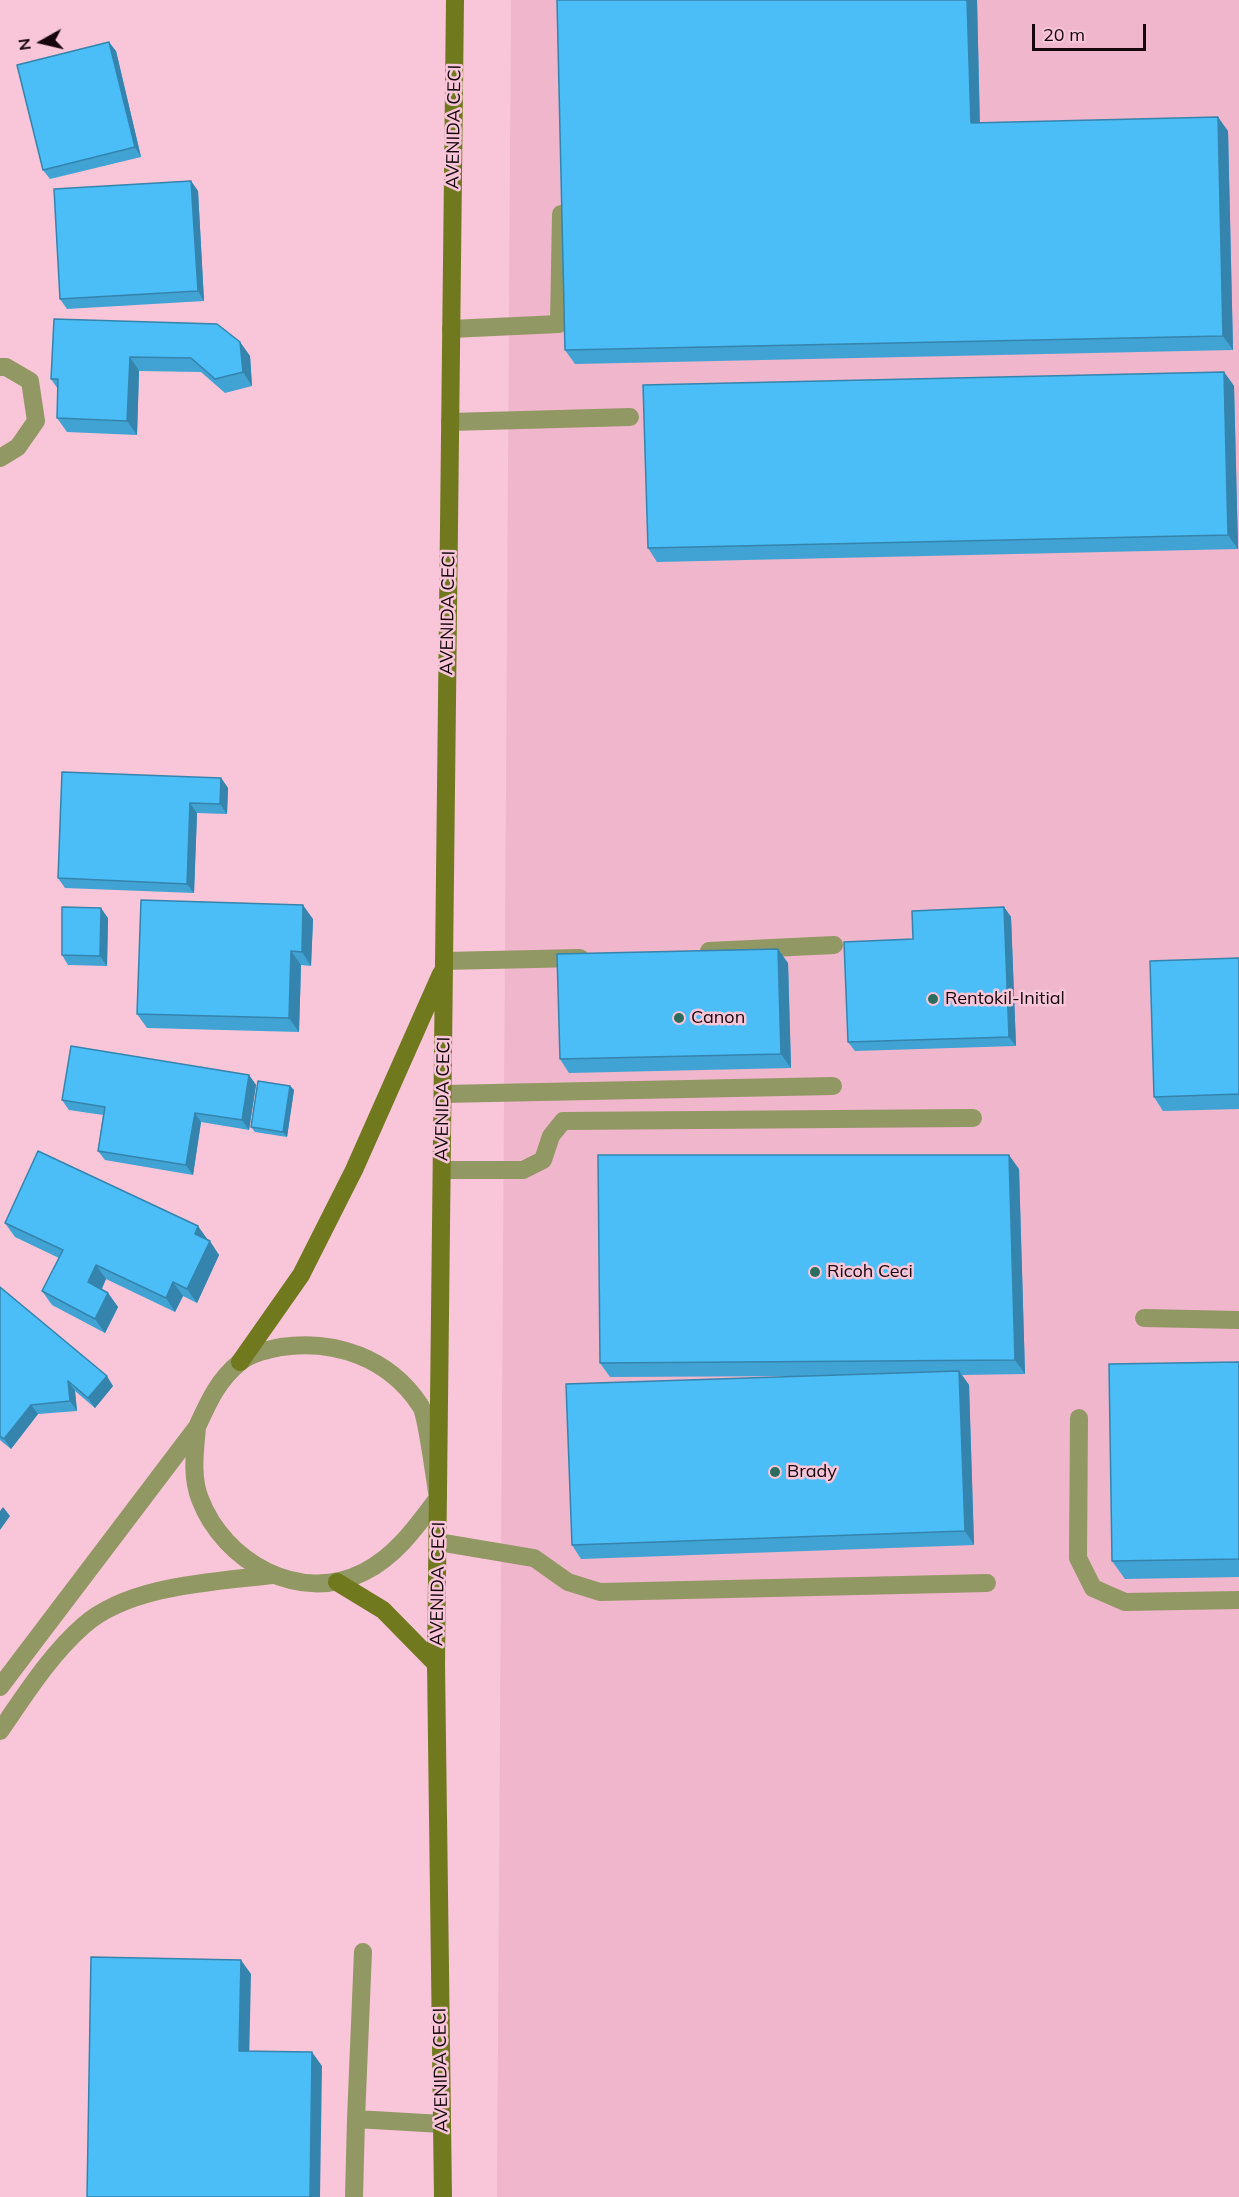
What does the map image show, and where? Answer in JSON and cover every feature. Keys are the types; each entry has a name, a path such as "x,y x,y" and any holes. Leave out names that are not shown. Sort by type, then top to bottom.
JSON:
{"main road":[{"name":"AVENIDA CECI","path":"443,2197 436,1664 455,0"},
{"path":"240,1362 301,1275 354,1170 444,964"},
{"path":"337,1582 383,1610 436,1664"}],"street":[{"path":"451,329 559,324 561,214"},
{"path":"0,367 6,367 30,381 36,421 18,447 0,458"},
{"path":"450,422 630,417"},
{"path":"694,952 834,945"},
{"path":"444,964 601,957"},
{"path":"443,1094 833,1086"},
{"path":"442,1170 524,1170 543,1160 551,1136 563,1121 973,1118"},
{"path":"1144,1318 1239,1320"},
{"path":"0,1687 197,1427 213,1391 240,1362 265,1350 303,1344 339,1347 373,1360 395,1378 421,1406 438,1498 406,1539 385,1559 363,1573 337,1582 304,1583 272,1575 241,1557 216,1530 210,1520 200,1498 193,1462 197,1427"},
{"path":"1079,1418 1078,1558 1092,1588 1125,1602 1239,1600"},
{"path":"439,1542 534,1558 568,1582 600,1592 987,1583"},
{"path":"0,1731 54,1658 84,1625 111,1608 150,1593 199,1583 272,1575"},
{"path":"354,2197 363,1952"},
{"path":"356,2119 442,2124"}],"shaded area":[{"path":"511,0 1239,0 1239,2197 497,2197"}],"building":[{"path":"557,0 967,0 971,123 1218,117 1223,336 565,350"},
{"path":"109,42 135,147 43,170 17,65"},
{"path":"191,181 198,291 60,299 54,189"},
{"path":"54,319 217,324 240,342 243,372 215,379 191,358 130,357 127,421 57,418 58,379 51,379"},
{"path":"1224,372 1228,535 648,548 643,385"},
{"path":"62,772 221,778 220,804 190,803 187,884 58,878"},
{"path":"141,900 303,905 302,952 291,951 289,1018 137,1014"},
{"path":"62,907 101,908 100,956 62,955"},
{"name":"Rentokil-Initial","path":"1004,907 1009,1037 848,1042 844,942 913,939 912,911"},
{"name":"Canon","path":"778,949 781,1054 560,1059 557,954"},
{"path":"1239,958 1239,1094 1154,1097 1150,961"},
{"path":"71,1046 249,1075 242,1120 195,1113 186,1165 98,1151 105,1107 62,1100"},
{"path":"258,1081 290,1086 283,1132 251,1127"},
{"path":"38,1151 198,1226 195,1234 210,1241 187,1289 173,1282 166,1298 96,1265 88,1282 108,1293 95,1319 42,1291 63,1250 5,1223"},
{"name":"Ricoh Ceci","path":"598,1155 1009,1155 1015,1360 600,1363"},
{"path":"0,1287 107,1376 88,1398 68,1381 70,1401 31,1405 4,1439 0,1436"},
{"path":"1239,1362 1239,1559 1112,1561 1109,1364"},
{"name":"Brady","path":"959,1371 965,1531 572,1545 566,1384"},
{"path":"91,1957 241,1960 239,2051 312,2052 310,2197 87,2197"}],"place":[{"name":"Rentokil-Initial","path":"933,999"},
{"name":"Canon","path":"679,1018"},
{"name":"Ricoh Ceci","path":"815,1272"},
{"name":"Brady","path":"775,1472"}]}
